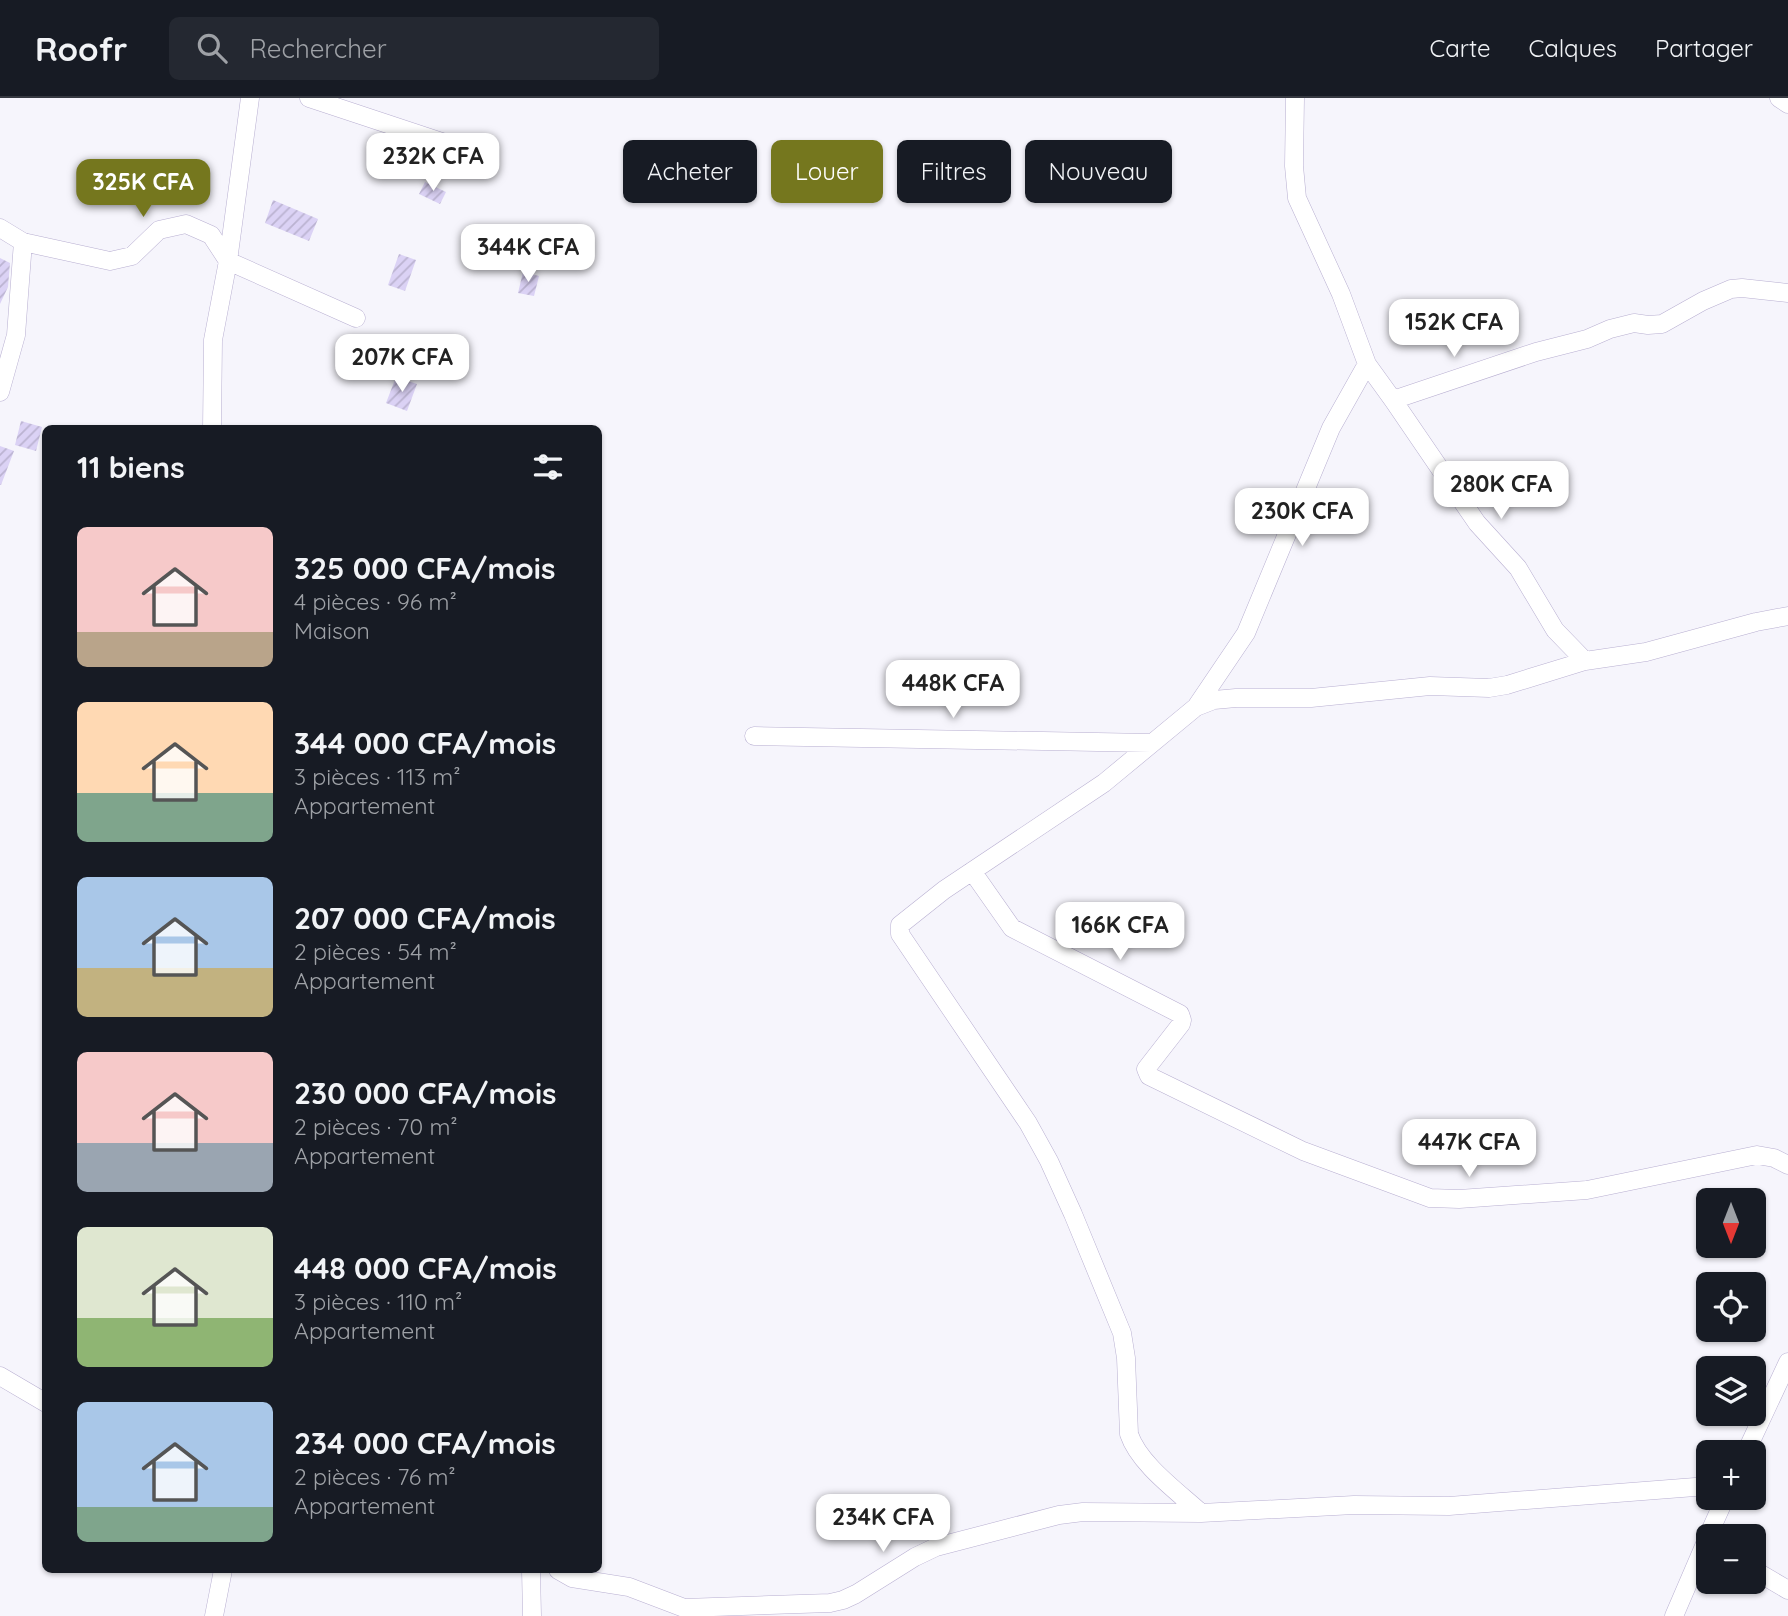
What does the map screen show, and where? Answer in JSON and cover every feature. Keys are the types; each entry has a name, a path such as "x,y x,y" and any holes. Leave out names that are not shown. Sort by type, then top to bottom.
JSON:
{"street":[{"path":"212,425 213,340 228,261 250,98"},
{"path":"309,98 448,144"},
{"path":"1295,98 1294,166 1297,198 1341,294 1367,364 1477,523 1518,568 1555,630 1585,661"},
{"path":"1779,98 1788,104"},
{"path":"0,228 23,242 110,261 132,256 159,230 186,224 211,236 228,261 356,318"},
{"path":"0,392 16,335 23,242"},
{"path":"1393,400 1611,329 1634,323 1647,326 1662,324 1710,297 1731,289 1788,293"},
{"path":"1201,1513 1148,1464 1132,1444 1122,1333 1049,1161 1021,1112 900,934 901,925 972,871 1089,794 1196,707 1247,633 1331,428 1367,364"},
{"path":"1196,707 1214,700 1236,698 1311,698 1430,687 1489,688 1585,661 1646,652 1788,616"},
{"path":"754,736 1151,743"},
{"path":"972,871 1012,928 1180,1014 1181,1024 1146,1069 1149,1076 1303,1151 1411,1192 1447,1199 1587,1190 1757,1156 1774,1158 1788,1165"},
{"path":"1752,1440 1788,1362"},
{"path":"0,1376 42,1402"},
{"path":"563,1573 572,1578 629,1587 684,1608 830,1603 856,1594 936,1547 1059,1515 1083,1512 1201,1513 1354,1505 1436,1506 1696,1487"},
{"path":"1674,1616 1696,1565"},
{"path":"214,1616 222,1573"},
{"path":"531,1573 532,1616"},
{"path":"1766,1577 1788,1590"}],"building":[{"path":"448,159 463,160 463,172 447,172"},
{"path":"425,182 446,192 440,204 419,194"},
{"path":"273,200 318,219 309,241 265,223"},
{"path":"512,234 522,242 507,262 496,254"},
{"path":"399,254 416,260 405,291 388,285"},
{"path":"0,258 10,263 8,287 0,304"},
{"path":"523,272 539,276 534,296 518,293"},
{"path":"396,377 417,384 407,411 386,403"},
{"path":"21,421 42,427 36,451 15,445"},
{"path":"0,446 14,451 1,485 0,485"}]}
